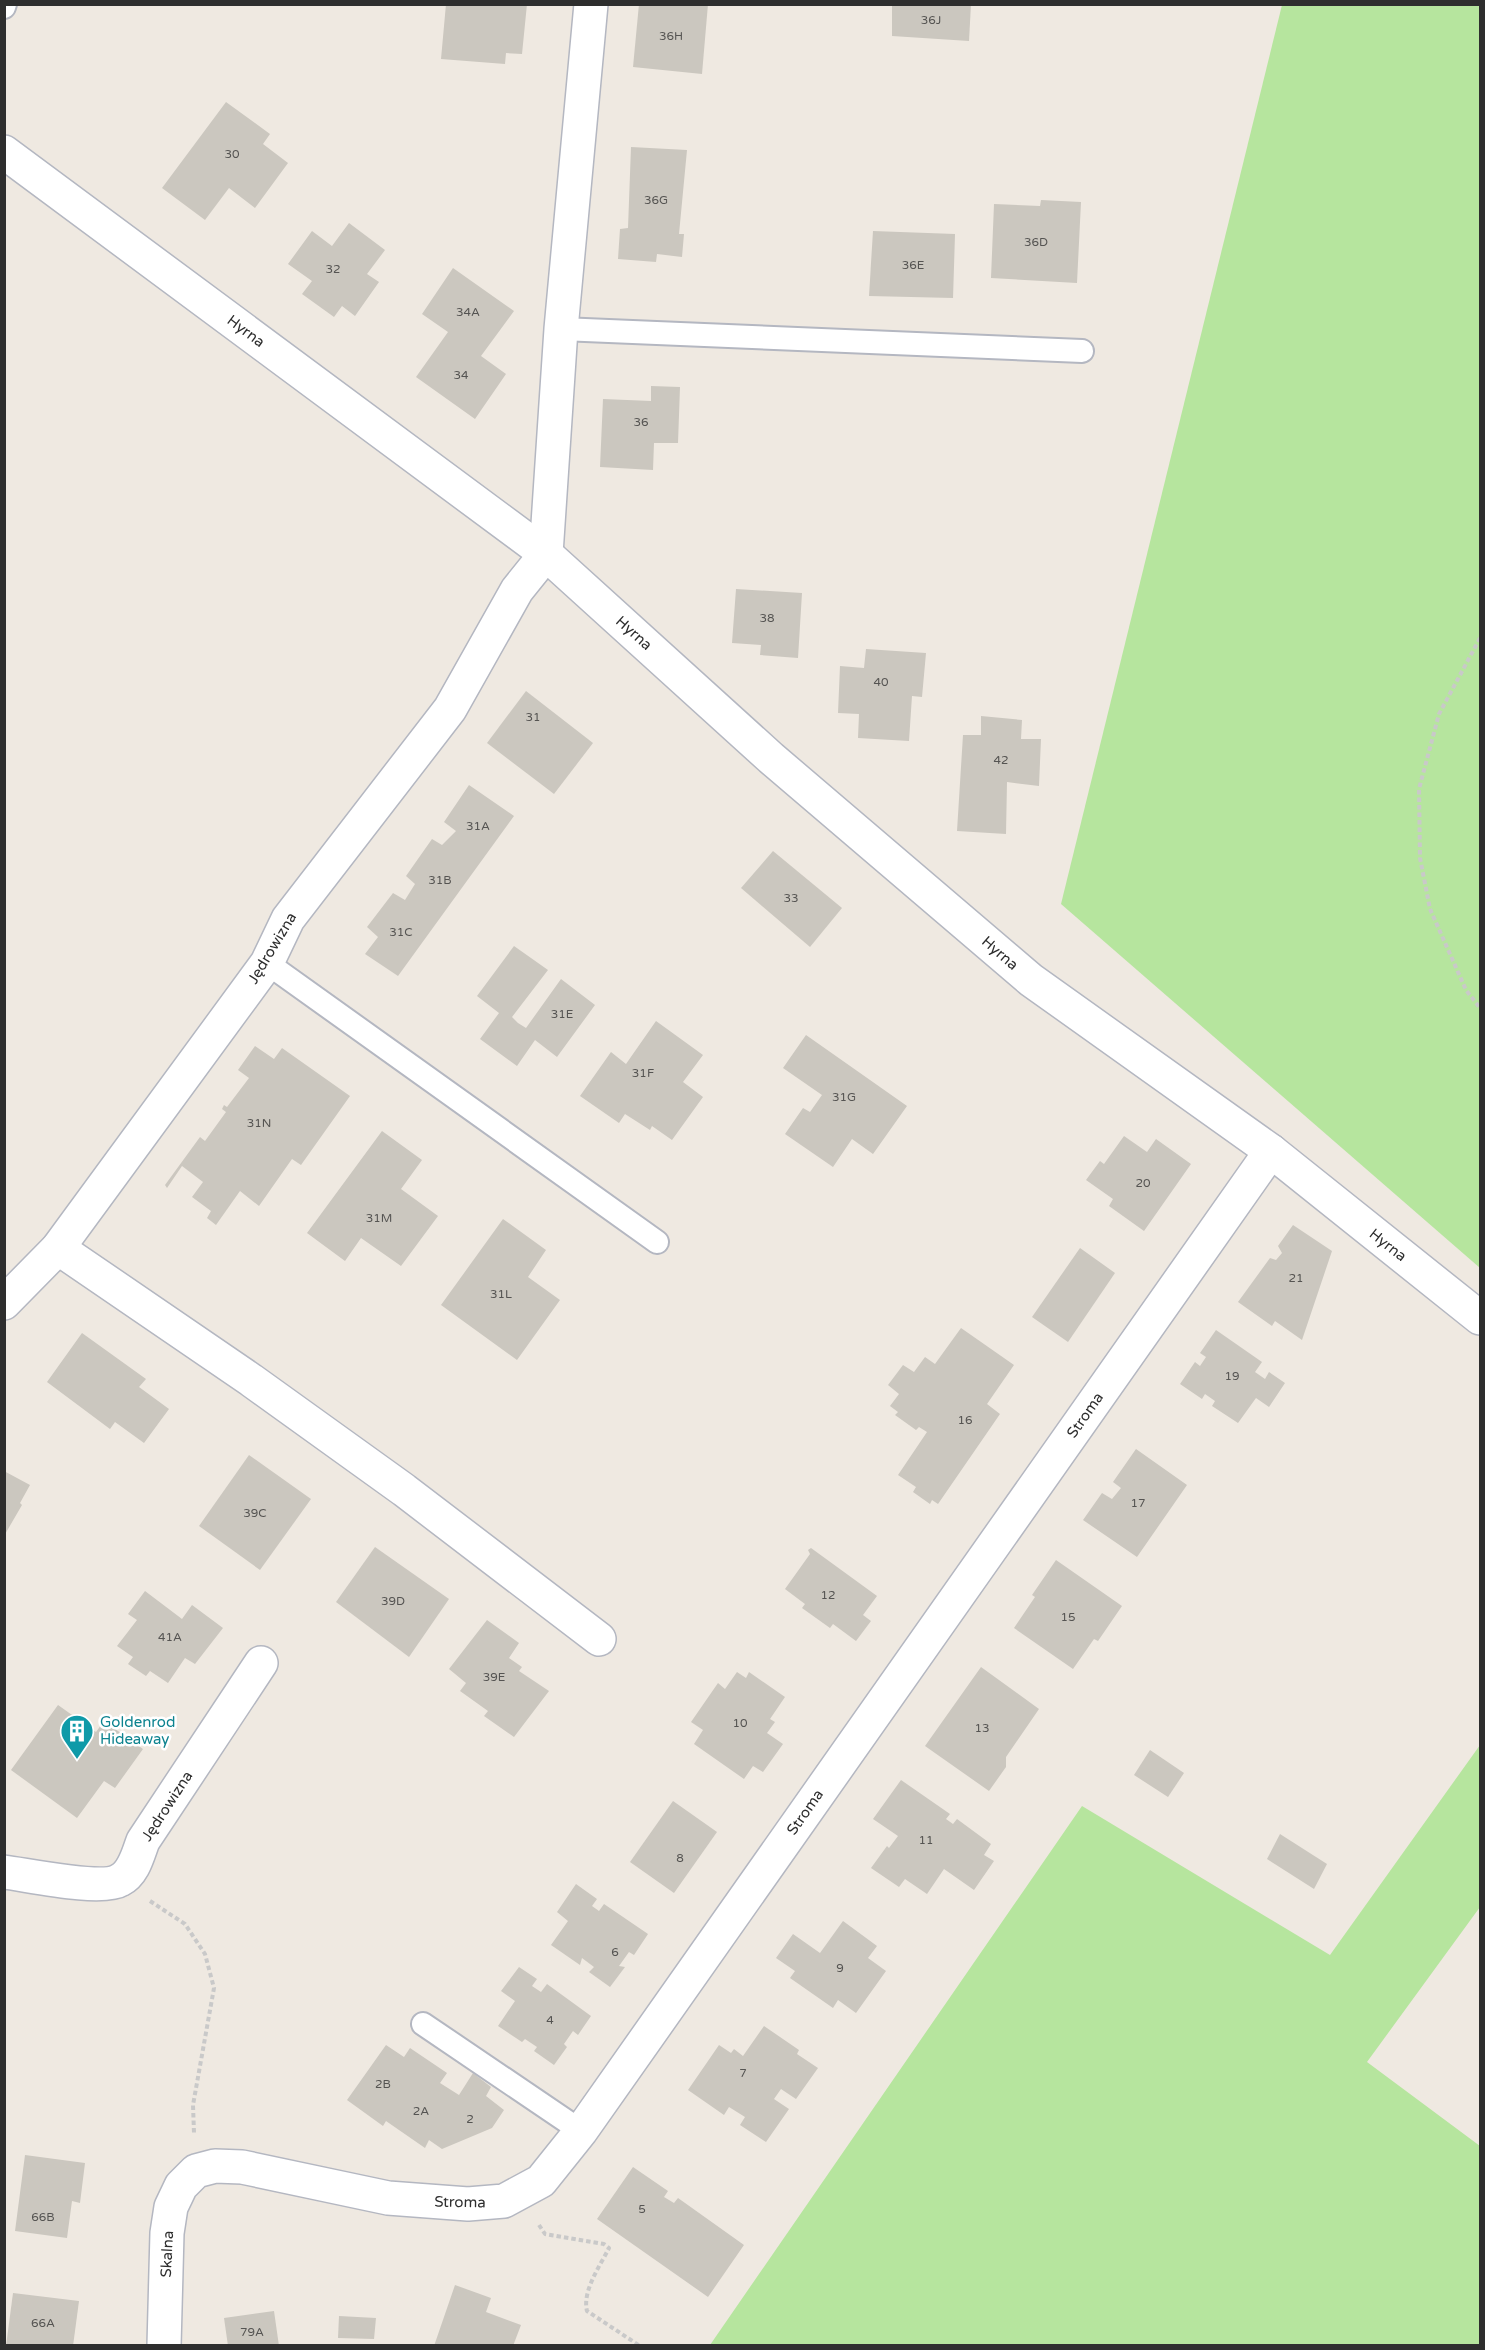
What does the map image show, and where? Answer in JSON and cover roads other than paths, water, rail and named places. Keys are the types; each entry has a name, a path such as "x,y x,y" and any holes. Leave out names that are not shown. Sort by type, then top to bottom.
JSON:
{"street":[{"path":"546,554 561,329 591,4"},
{"name":"Hyrna","path":"4,152 546,554 771,758 1030,980 1270,1151 1480,1318"},
{"name":"Jędrowizna","path":"4,1304 58,1248 267,963 288,919 450,709 517,590 546,554"},
{"name":"Stroma","path":"196,2171 215,2166 242,2168 388,2198 468,2204 504,2201 541,2181 581,2131 1270,1151"},
{"path":"58,1248 251,1380 404,1490 599,1639"},
{"name":"Jędrowizna","path":"4,1872 99,1885 120,1881 132,1869 143,1841 261,1663"},
{"name":"Skalna","path":"164,2346 167,2233 171,2207 181,2186 196,2171"}],"lane":[{"path":"561,329 1082,351"},
{"path":"267,963 657,1242"},
{"path":"423,2024 581,2131"}],"place":[{"name":"Goldenrod Hideaway","path":"77,1760"}]}
